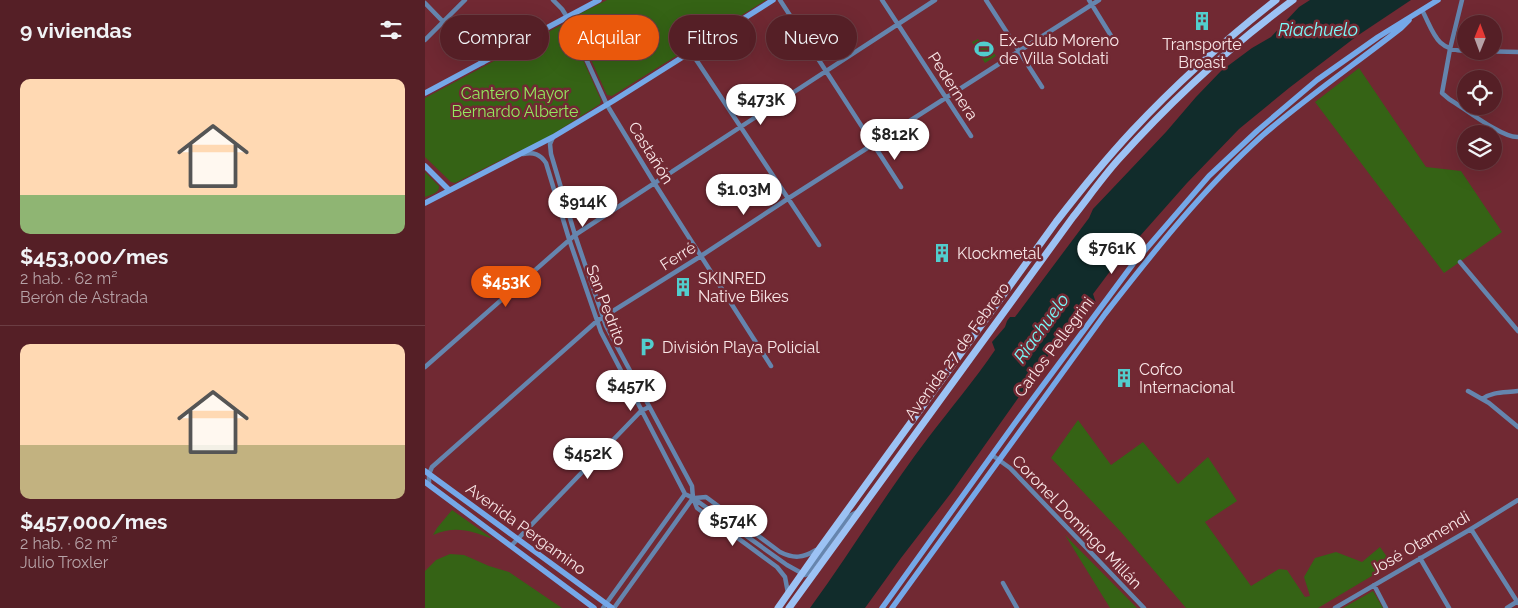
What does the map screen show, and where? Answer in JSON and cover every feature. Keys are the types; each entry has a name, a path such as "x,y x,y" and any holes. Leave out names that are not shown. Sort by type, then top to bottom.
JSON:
{"main road":[{"path":"572,15 599,0"},
{"path":"749,15 773,0"},
{"name":"Avenida 27 de Febrero","path":"778,608 1056,222 1095,174 1156,106 1228,39 1276,0"},
{"path":"1156,106 1163,113 1233,47 1293,0"},
{"name":"Carlos Pellegrini","path":"883,608 992,455 1143,250 1216,169 1317,80 1397,24 1438,0"},
{"name":"Carlos Pellegrini","path":"892,608 1135,276 1215,182 1291,112 1322,86 1401,28 1414,15"},
{"path":"425,93 559,22"},
{"path":"1228,39 1233,47"},
{"path":"425,203 553,137 678,60"},
{"name":"Avenida 27 de Febrero","path":"789,608 999,317 1007,315 1017,300 1015,295 1073,216 1117,162 1149,127 1156,125 1165,117 1163,113"},
{"path":"425,166 449,190"},
{"path":"1007,290 1015,295"},
{"name":"Avenida Pergamino","path":"427,473 605,606 613,608"},
{"name":"Avenida Pergamino","path":"427,484 594,608"}],"street":[{"path":"450,15 465,0"},
{"name":"Castañón","path":"553,0 565,15"},
{"path":"780,0 901,187"},
{"name":"Pedernera","path":"882,0 971,136"},
{"path":"425,367 575,235 935,0"},
{"path":"986,0 1042,87"},
{"path":"1089,0 1113,39"},
{"name":"Ferré","path":"427,473 597,321 1099,0"},
{"path":"1462,0 1442,93 1503,133 1518,137"},
{"path":"425,3 440,17"},
{"path":"1422,10 1439,41 1450,49 1457,50"},
{"path":"425,40 440,25"},
{"path":"1503,52 1518,52"},
{"path":"480,60 483,63"},
{"name":"Castañón","path":"586,60 607,105 771,366"},
{"path":"696,60 819,245"},
{"name":"San Pedrito","path":"553,137 550,144 551,154 575,235 603,317 692,486 693,498 697,508 781,571 787,583 788,594"},
{"name":"San Pedrito","path":"519,155 538,154 546,163 569,240 601,332 685,494 802,574"},
{"path":"1459,262 1518,331"},
{"path":"1468,391 1482,399 1518,427"},
{"path":"1482,399 1494,393 1518,391"},
{"path":"511,546 641,411 649,407"},
{"name":"Coronel Domingo Millán","path":"992,455 1010,468 1143,608"},
{"path":"427,473 427,484"},
{"path":"605,606 685,494"},
{"name":"San Pedrito","path":"693,498 706,497 786,556 799,558 820,548"},
{"path":"613,608 693,498"},
{"name":"José Otamendi","path":"1335,608 1518,500"},
{"path":"802,574 807,574 849,516 859,511"},
{"path":"1471,529 1518,602 1507,608"},
{"path":"1420,558 1449,608"},
{"path":"1003,583 1017,608"},
{"path":"1374,585 1386,608"}],"green space":[{"path":"607,0 766,0 742,15 669,15 670,60 612,96 607,95 591,60 659,60 659,15 577,15"},
{"name":"Cantero Mayor Bernardo Alberte","path":"559,26 559,60 583,60 601,100 600,104 530,149 521,150 455,183 451,182 425,157 425,98 496,60 549,60 549,32"},
{"name":"Ex-Club Moreno de Villa Soldati","path":"978,39 981,43 985,40 996,56 985,63 972,42"},
{"path":"1359,68 1426,167 1461,171 1502,232 1444,273 1315,102"},
{"path":"425,172 439,188 436,192 425,197"},
{"path":"1078,420 1111,465 1143,442 1178,484 1208,457 1237,501 1205,522 1251,586 1279,569 1287,570 1305,597 1310,596 1304,577 1315,558 1336,552 1362,562 1380,547 1392,564 1318,608 1186,608 1121,532 1051,458"},
{"path":"452,510 493,539 463,530 449,530 433,535"},
{"path":"1065,535 1137,608 1110,608"},
{"path":"450,554 464,555 509,572 562,608 425,608 425,571 436,560"},
{"path":"1373,591 1383,608 1343,608"}],"water":[{"name":"Riachuelo","path":"1310,0 1411,0 1357,36 1289,88 1239,129 1187,183 1117,262 1093,294 1096,303 1093,305 1086,302 951,493 865,608 810,608 913,459 995,350 992,342 1005,327 1010,317 1015,317 1089,218 1093,209 1221,71 1252,48 1271,37 1299,7"}],"place":[{"name":"Transporte Broast","path":"1202,21"},
{"name":"Ex-Club Moreno de Villa Soldati","path":"984,49"},
{"name":"Klockmetal","path":"942,253"},
{"name":"SKINRED Native Bikes","path":"683,287"},
{"name":"División Playa Policial","path":"647,347"},
{"name":"Cofco Internacional","path":"1124,378"}]}
